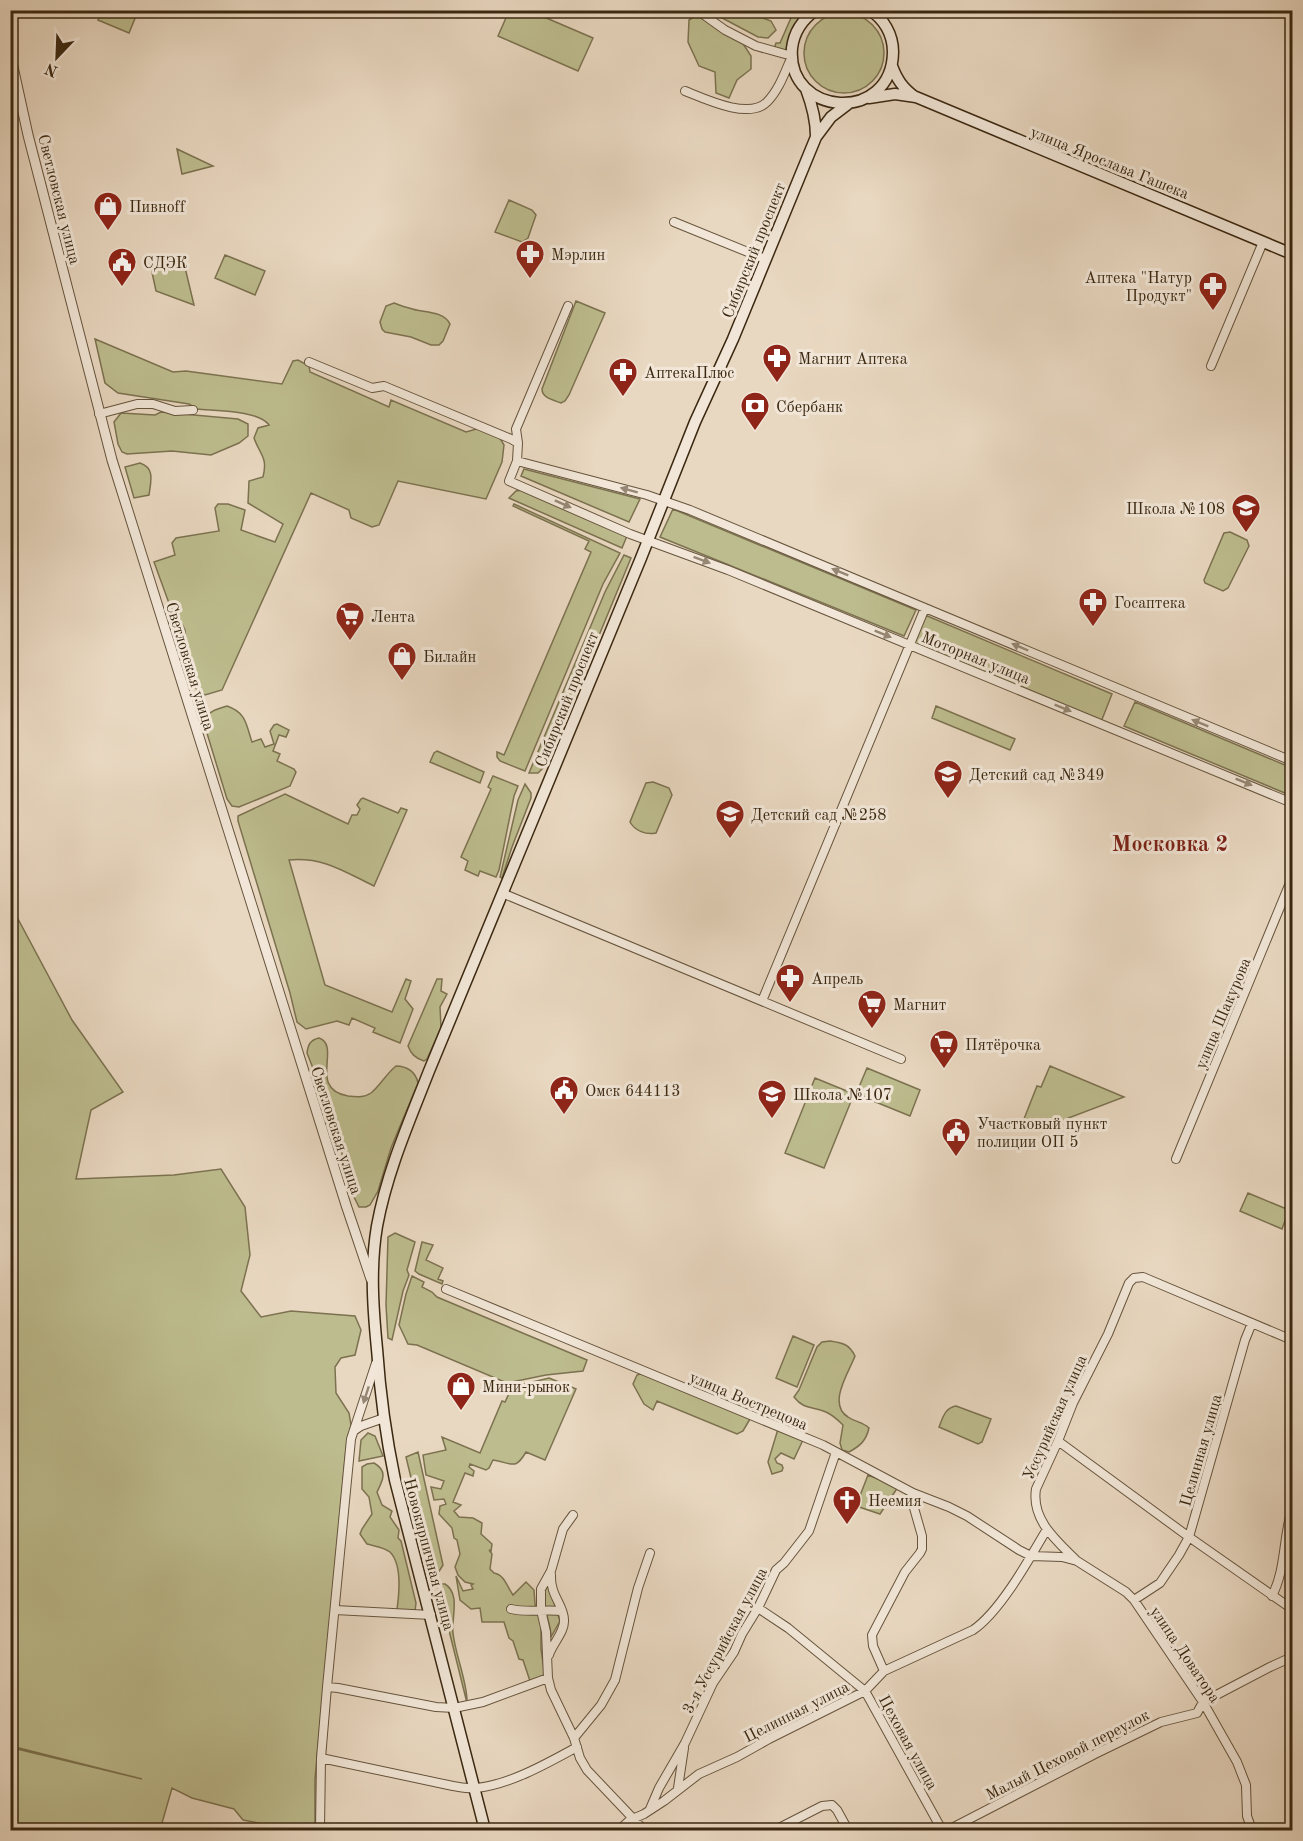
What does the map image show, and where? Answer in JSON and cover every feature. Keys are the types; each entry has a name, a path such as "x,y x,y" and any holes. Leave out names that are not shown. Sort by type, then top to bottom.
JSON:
{"main road":[{"path":"816,10 799,27 793,41 792,56 795,71 806,89 814,110 816,137"},
{"path":"869,10 879,16 884,23 894,49 892,66 878,90 869,98"},
{"path":"892,66 905,89 916,98"},
{"path":"806,89 827,101 848,104"},
{"path":"816,137 831,117 848,104 895,94 916,98"},
{"name":"улица Ярослава Гашека","path":"916,98 1293,254"},
{"name":"Сибирский проспект","path":"372,1280 377,1228 387,1184 401,1142 695,422 733,339 816,137"},
{"name":"Новокирпичная улица","path":"372,1280 377,1359 395,1480 485,1830"}],"street":[{"path":"685,92 733,108 760,107 767,102 782,80 792,56 756,46 725,30 698,10"},
{"path":"882,10 884,23"},
{"name":"Светловская улица","path":"10,53 31,145 112,460 346,1205 372,1280"},
{"path":"674,222 765,259"},
{"path":"1211,366 1263,242"},
{"path":"517,461 516,429 568,306"},
{"path":"309,362 372,388 384,386 518,443"},
{"path":"99,414 137,404 153,404 175,411 193,410"},
{"name":"Моторная улица","path":"1293,761 664,501 517,461 509,481 648,540 728,570 1293,802"},
{"path":"762,1001 925,608"},
{"name":"улица Шакурова","path":"1176,1159 1293,878"},
{"path":"502,893 901,1059"},
{"name":"Уссурийская улица","path":"1077,1561 1042,1523 1036,1509 1035,1496 1040,1478 1073,1403 1108,1334 1129,1283 1134,1278 1143,1277 1252,1323"},
{"name":"улица Вострецова","path":"446,1289 823,1445 913,1493 949,1506 1031,1556"},
{"path":"1252,1323 1293,1340"},
{"name":"Целинная улица","path":"1134,1600 1160,1584 1189,1537 1242,1350 1252,1323"},
{"path":"320,1830 321,1758 351,1439 377,1359"},
{"path":"355,1430 384,1418"},
{"path":"1058,1441 1189,1537 1293,1609"},
{"name":"3-я Уссурийская улица","path":"650,1809 658,1788 685,1743 712,1683 734,1652 776,1570 809,1531 836,1452"},
{"path":"884,1671 873,1646 872,1635 905,1572 922,1549 922,1536 914,1508 913,1493"},
{"path":"1272,1596 1280,1578 1285,1540 1293,1509"},
{"path":"573,1515 563,1529 551,1571 541,1589 548,1678 551,1690 587,1770 644,1830"},
{"name":"Целинная улица","path":"618,1830 630,1820 664,1801 699,1774 865,1691 884,1671 973,1630 983,1623 1031,1556 1047,1529"},
{"path":"574,1738 601,1705 615,1680 638,1588 650,1553"},
{"name":"улица Доватора","path":"1031,1556 1062,1557 1077,1561 1126,1592 1134,1600 1203,1702 1243,1774 1247,1816 1252,1830"},
{"path":"547,1662 551,1646 565,1619 551,1586 551,1571"},
{"name":"Цеховая улица","path":"758,1608 788,1628 865,1691 942,1830"},
{"path":"511,1609 562,1611"},
{"path":"335,1610 431,1615"},
{"name":"Малый Цеховой переулок","path":"948,1830 1161,1722 1197,1713 1203,1702 1293,1657"},
{"path":"327,1687 436,1707 454,1708 483,1702 548,1678"},
{"path":"678,1788 685,1743"},
{"path":"321,1758 453,1786 475,1788 515,1777 576,1747"},
{"path":"775,1830 822,1806 832,1805 848,1830"}],"shaded area":[{"path":"138,10 129,33 98,20 102,11"},
{"path":"509,11 530,11 593,38 578,71 498,36"},
{"path":"709,11 744,11 771,21 776,30 768,38 758,37"},
{"path":"794,11 805,11 793,28 787,50 774,49 776,43 780,43"},
{"path":"836,13 852,13 873,24 884,45 884,61 873,82 852,93 836,93 822,87 810,75 804,61 804,45 810,31 822,19"},
{"path":"697,15 742,42 751,56 751,69 737,80 729,98 716,93 715,72 699,66 688,42 689,20"},
{"path":"177,149 213,166 182,174"},
{"path":"509,200 532,210 536,215 528,238 522,242 495,232"},
{"path":"182,255 194,305 156,291 150,263"},
{"path":"225,255 265,271 255,295 215,278"},
{"path":"576,301 605,313 569,395 561,403 546,397 542,389"},
{"path":"394,303 414,310 437,314 447,319 450,324 443,341 439,345 431,345 411,337 385,332 380,322 386,306"},
{"path":"95,339 173,372 186,371 282,384 293,361 298,360 309,366 310,372 389,407 391,400 466,432 480,428 498,435 504,445 502,462 486,499 398,481 379,525 372,527 351,518 349,510 311,493 222,690 205,695 195,688 187,656 185,630 170,606 154,562 175,555 172,543 176,538 219,531 215,508 218,504 228,504 245,510 241,530 275,542 283,524 248,503 249,481 263,477 265,465 254,438 258,428 269,425 256,416 197,409 189,404 118,393 105,383"},
{"path":"161,412 238,419 248,424 248,436 239,443 211,455 172,451 127,454 122,452 118,444 114,422 121,413 155,415"},
{"path":"140,463 145,465 150,472 149,495 134,498 125,467"},
{"path":"524,469 640,499 629,522 521,476"},
{"path":"522,490 627,536 622,548 509,498 516,491"},
{"path":"514,504 620,553 603,584 525,771 500,761 497,752 504,755 591,552 585,549 589,541 513,506"},
{"path":"673,509 916,610 904,636 660,537"},
{"path":"1230,532 1247,540 1249,546 1228,588 1223,591 1205,583 1204,580 1224,533"},
{"path":"624,555 631,558 545,766 538,773 529,773 605,592"},
{"path":"925,615 1112,694 1101,722 913,643"},
{"path":"1135,702 1292,768 1292,796 1124,726"},
{"path":"227,706 242,716 252,742 261,739 265,747 274,744 270,731 277,724 289,730 286,737 279,735 273,751 280,754 277,761 296,772 290,786 239,807 232,806 227,799 203,720 211,712"},
{"path":"936,706 1015,739 1010,750 932,718"},
{"path":"437,751 484,772 480,783 430,762"},
{"path":"493,776 518,786 496,877 480,871 478,876 465,870 468,861 461,857 491,789 488,787"},
{"path":"653,782 669,788 672,795 656,833 641,832 630,822 646,783"},
{"path":"525,784 531,793 531,798 502,878 500,877 518,800"},
{"path":"285,794 348,824 352,815 357,815 360,809 357,805 363,798 398,813 401,808 407,810 374,886 343,870 323,863 289,860 325,985 392,1012 406,979 411,981 405,999 413,1009 400,1043 373,1032 375,1028 352,1018 349,1025 337,1021 306,1029 297,1022 238,821 238,816"},
{"path":"10,904 72,1020 123,1092 91,1110 76,1179 174,1175 221,1169 245,1207 250,1255 241,1291 261,1317 291,1311 355,1316 361,1330 355,1355 341,1358 335,1367 336,1393 349,1413 351,1425 346,1449 315,1779 315,1830 294,1830 243,1820 234,1809 192,1798 172,1788 160,1830 15,1830 16,1825 11,1824 11,1775 17,1749 142,1779 11,1746"},
{"path":"437,979 442,979 441,991 447,994 440,1007 441,1028 424,1061 418,1059 408,1046"},
{"path":"319,1038 325,1043 327,1049 329,1085 336,1092 354,1097 368,1095 396,1066 410,1070 417,1079 418,1083 391,1148 378,1191 370,1205 366,1207 359,1207 354,1197 331,1114 307,1053 310,1043"},
{"path":"1050,1066 1124,1097 1037,1130 1022,1124 1037,1086 1041,1087"},
{"path":"867,1068 920,1090 910,1116 856,1094"},
{"path":"815,1078 854,1094 824,1168 785,1153"},
{"path":"1248,1193 1289,1210 1282,1229 1240,1211"},
{"path":"395,1233 415,1242 392,1340 388,1338 386,1305 388,1237"},
{"path":"422,1242 433,1245 426,1260 443,1268 438,1279 443,1281 442,1284 415,1271"},
{"path":"412,1276 424,1282 422,1287 437,1297 587,1360 583,1371 546,1375 507,1383 417,1345 408,1344 399,1325"},
{"path":"793,1336 814,1345 797,1387 776,1378"},
{"path":"830,1341 845,1345 855,1356 839,1396 842,1411 851,1419 869,1428 862,1443 849,1452 842,1450 840,1443 843,1425 837,1419 831,1414 805,1406 794,1397 817,1347 822,1342"},
{"path":"643,1373 750,1419 743,1431 737,1434 657,1401 653,1410 644,1404 633,1384 637,1375"},
{"path":"549,1378 576,1389 545,1460 526,1452 516,1464 493,1460 486,1470 470,1464 469,1467 474,1471 473,1476 465,1473 453,1502 461,1505 454,1511 459,1517 473,1518 482,1523 481,1534 492,1544 491,1551 489,1550 492,1554 490,1569 503,1579 513,1595 526,1582 534,1590 535,1604 541,1624 541,1649 545,1676 530,1681 523,1660 519,1659 504,1622 482,1622 480,1608 471,1609 460,1600 456,1576 463,1591 473,1589 471,1585 473,1584 465,1582 458,1575 455,1567 460,1554 457,1540 454,1538 452,1528 439,1514 440,1506 446,1504 444,1499 434,1500 431,1487 441,1489 444,1481 426,1475 423,1455 446,1450 442,1437 480,1453 502,1401 505,1402 512,1387"},
{"path":"956,1406 991,1419 982,1442 978,1444 939,1427 947,1411"},
{"path":"778,1429 803,1440 794,1459 781,1453 775,1459 783,1468 782,1471 772,1474 768,1462"},
{"path":"368,1433 375,1436 383,1456 359,1461 361,1440"},
{"path":"418,1452 443,1565 438,1573 434,1574 406,1457"},
{"path":"374,1463 383,1473 377,1492 382,1505 392,1511 390,1517 399,1530 398,1538 401,1541 416,1603 415,1611 404,1616 397,1609 399,1580 394,1557 385,1549 367,1544 360,1534 372,1514 369,1497 362,1489 362,1467"},
{"path":"868,1475 898,1487 880,1514 856,1506"},
{"path":"441,1584 450,1588 453,1594 453,1633 466,1687 467,1703 438,1586"},
{"path":"548,1584 560,1621 551,1637 544,1597"}],"place":[{"name":"Пивноff","path":"108,232"},
{"name":"Мэрлин","path":"530,280"},
{"name":"СДЭК","path":"122,288"},
{"name":"Аптека \"Натур Продукт\"","path":"1213,312"},
{"name":"Магнит Аптека","path":"777,384"},
{"name":"АптекаПлюс","path":"623,398"},
{"name":"Сбербанк","path":"755,432"},
{"name":"Школа №108","path":"1246,534"},
{"name":"Госаптека","path":"1093,628"},
{"name":"Лента","path":"350,642"},
{"name":"Билайн","path":"402,682"},
{"name":"Детский сад №349","path":"948,800"},
{"name":"Детский сад №258","path":"730,840"},
{"name":"Апрель","path":"790,1004"},
{"name":"Магнит","path":"872,1030"},
{"name":"Пятёрочка","path":"944,1070"},
{"name":"Омск 644113","path":"564,1116"},
{"name":"Школа №107","path":"772,1120"},
{"name":"Участковый пункт полиции ОП 5","path":"956,1158"},
{"name":"Мини-рынок","path":"461,1412"},
{"name":"Неемия","path":"847,1526"}],"district":[{"name":"Московка 2","path":"1170,843"}]}
